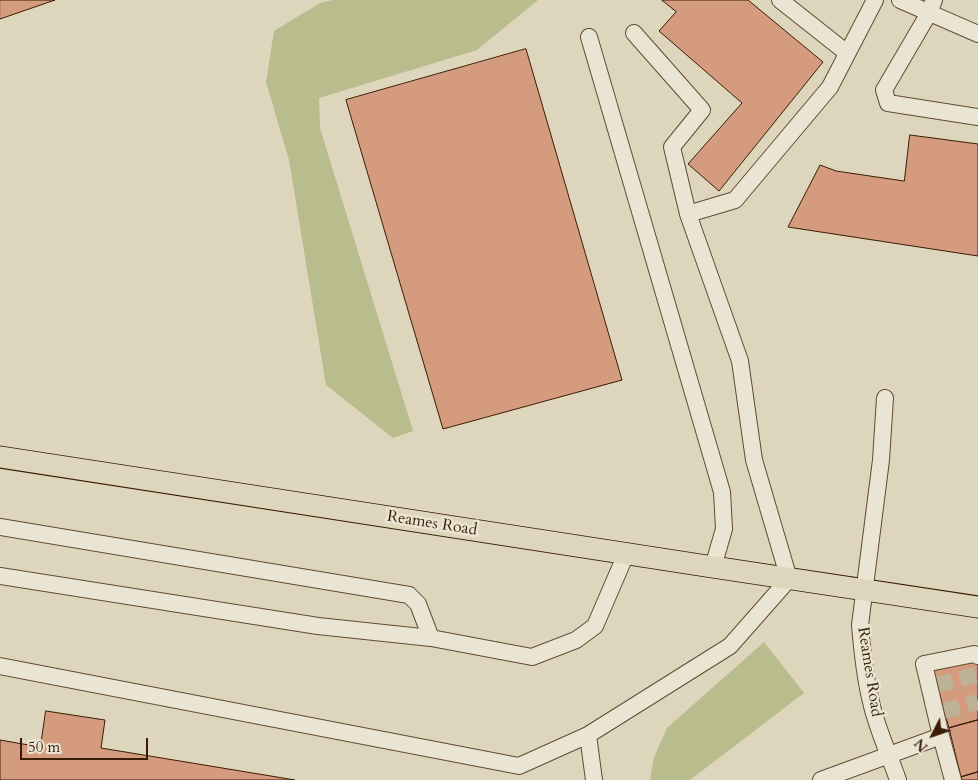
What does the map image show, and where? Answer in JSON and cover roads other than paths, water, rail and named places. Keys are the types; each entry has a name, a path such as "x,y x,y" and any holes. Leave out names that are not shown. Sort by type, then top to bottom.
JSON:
{"main road":[{"name":"Reames Road","path":"0,457 978,607"}],"street":[{"path":"780,0 847,53"},
{"path":"688,214 735,200 830,87 874,0"},
{"path":"900,0 932,7 978,34"},
{"path":"932,7 884,90 888,103 978,117"},
{"path":"0,666 517,773 588,735 730,646 789,579 754,460 740,361 688,214 672,147 702,110 634,33"},
{"path":"589,37 722,492 724,529 713,567"},
{"path":"865,590 881,460 885,398"},
{"path":"0,527 409,595 418,604 431,638"},
{"path":"0,576 318,626 431,638 532,657 576,640 595,626 626,554"},
{"name":"Reames Road","path":"865,590 860,625 862,650 871,702 898,780"},
{"path":"953,780 941,736 940,713 933,686 924,664 974,654 978,656"},
{"path":"588,735 594,780"},
{"path":"820,780 941,736"}],"tunnel":[{"path":"937,685 978,674"},
{"path":"944,711 978,702"}]}
